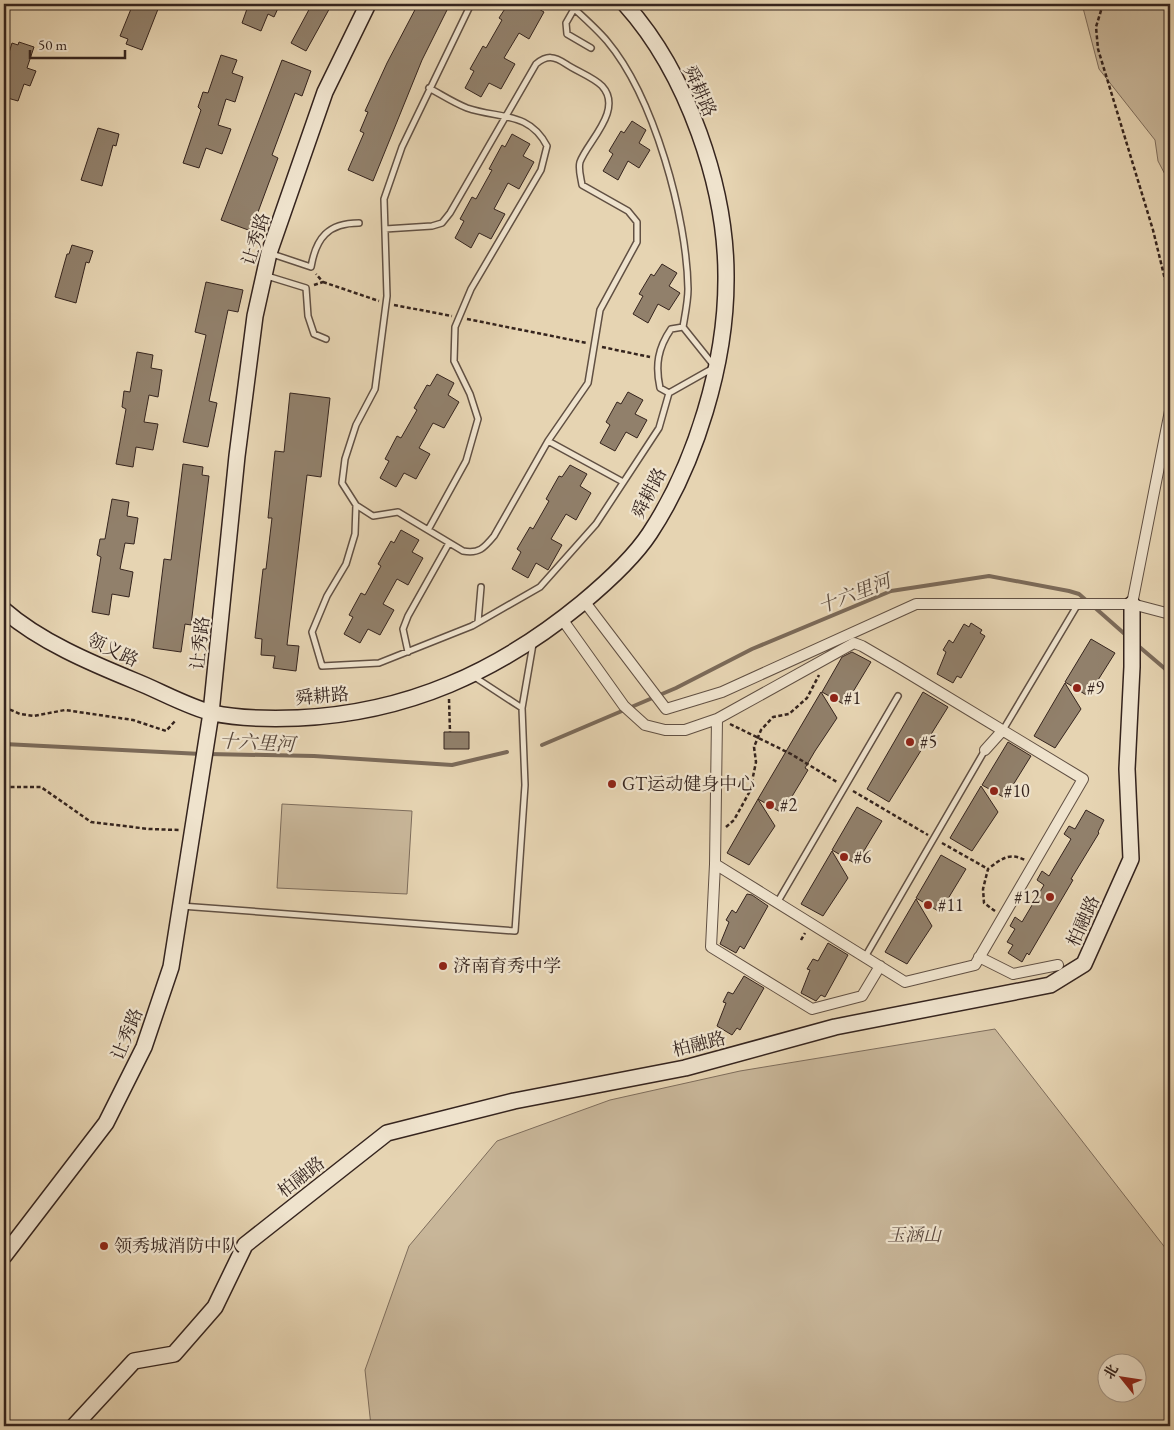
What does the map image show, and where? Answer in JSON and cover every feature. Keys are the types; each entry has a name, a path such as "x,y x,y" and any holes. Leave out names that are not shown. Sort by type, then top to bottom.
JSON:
{"street":[{"name":"让秀路","path":"4,1256 106,1122 144,1047 171,967 209,731 237,456 255,316 269,253 325,92 368,4"},
{"name":"舜耕路","path":"211,713 268,719 327,716 363,711 401,702 472,675 514,653 562,619 604,585 642,542 657,520 670,496 698,432 712,390 726,282 725,238 716,193 692,116 670,68 625,4"},
{"path":"1132,604 1170,411"},
{"path":"584,601 666,708 722,692 916,604 1132,604 1170,614"},
{"name":"柏融路","path":"74,1426 134,1361 174,1354 215,1307 245,1245 387,1133 514,1102 685,1068 835,1028 1050,985 1084,964 1131,859 1127,769 1132,667 1132,604"},
{"name":"领义路","path":"4,610 25,629 122,676 211,713"},
{"path":"562,619 624,706 646,725 665,730 685,730 717,719 854,643 1004,730 1083,779 974,965 905,982 715,864"},
{"path":"717,719 715,864 710,947 812,1009 862,996 880,966"},
{"path":"985,750 1004,730"},
{"path":"979,957 1013,974 1058,965"}],"lane":[{"path":"385,229 418,228 442,223 450,213 536,64 544,58 554,57 602,86 607,96 607,116 580,162 582,185 628,211 637,222 638,242 600,310 588,383 548,441 494,536 483,549 474,553 463,551 398,512 373,516 356,505 342,483 345,459 356,425 375,389 386,303 384,199 402,146 471,4"},
{"path":"356,505 355,534 346,564 327,596 312,632 322,666 379,663 478,622 540,587 596,524 658,428 669,393 715,367 683,327 688,290 682,219 660,147 637,89 608,42 569,4"},
{"path":"574,9 566,23 567,34 591,48"},
{"path":"428,530 466,460 478,419 470,394 454,361 455,327 471,289 541,170 547,146 540,133 519,120 468,108 429,88"},
{"path":"269,253 311,267 314,249 324,234 344,223 359,223"},
{"path":"264,274 306,288 308,316 314,334 326,340"},
{"path":"669,393 660,388 657,358 662,341 671,329 683,327"},
{"path":"548,441 623,482"},
{"path":"408,652 403,629 408,616 449,543"},
{"path":"478,622 481,587"},
{"path":"1004,730 1078,604"},
{"path":"181,906 515,931 525,785 522,708 533,640"},
{"path":"472,675 522,708"},
{"path":"777,903 898,696"},
{"path":"865,957 985,750"}],"path":[{"path":"1103,4 1096,27 1098,49 1153,230 1170,300"},
{"path":"311,267 323,282 386,303 657,358"},
{"path":"306,288 323,282"},
{"path":"715,836 734,820 750,791 756,762 754,747 758,736 773,717 789,714 807,698 822,671"},
{"path":"448,685 450,732"},
{"path":"4,706 20,714 34,716 65,710 133,720 166,731 176,720"},
{"path":"717,719 775,745"},
{"path":"4,787 41,787 91,822 149,829 193,830"},
{"path":"904,821 988,869"},
{"path":"1003,917 984,903 983,889 988,869 1006,856 1016,855 1033,864"}],"green space":[{"path":"1082,4 1170,4 1170,184 1158,161 1155,140 1099,69"},
{"path":"282,804 412,811 407,894 277,888"},
{"name":"玉涵山","path":"995,1029 1170,1254 1170,1426 371,1426 365,1370 409,1246 497,1141 610,1100 740,1071"}],"building":[{"path":"133,4 160,4 142,50 126,44 128,39 120,36"},
{"path":"244,4 280,4 274,17 268,14 261,31 242,23 248,6"},
{"path":"312,4 332,4 306,51 291,43"},
{"path":"418,4 450,4 422,60 373,181 348,170 364,133 360,131 368,112 365,111 387,63"},
{"path":"508,4 530,4 544,12 529,39 519,33 504,58 515,64 501,89 489,83 481,97 465,88 474,71 470,69 483,46 486,48 502,20 499,18"},
{"path":"19,42 34,47 27,68 36,71 30,86 24,84 18,101 4,97 4,54 8,56 12,43 18,45"},
{"path":"221,55 237,60 232,73 243,77 235,102 226,99 218,125 231,129 222,154 206,148 199,168 183,163 201,110 198,107 203,92 208,93"},
{"path":"282,60 311,71 302,96 295,93 272,155 278,158 251,231 221,220"},
{"path":"632,121 646,130 639,143 650,150 639,168 628,161 618,180 603,171 613,154 609,151 621,131 624,133"},
{"path":"98,128 119,134 116,146 113,145 102,186 81,180"},
{"path":"512,134 530,144 523,156 534,162 519,189 508,183 494,209 505,214 491,239 479,233 471,248 455,238 464,221 460,219 472,197 476,199 492,170 489,169 502,145 505,147"},
{"path":"72,245 93,251 89,263 86,262 76,303 55,297 67,254 69,254"},
{"path":"662,264 677,273 669,286 680,293 669,310 658,304 648,323 633,314 643,296 639,294 651,274 654,276"},
{"path":"206,282 243,290 238,312 228,310 209,401 217,403 208,447 183,442 206,335 195,332"},
{"path":"137,352 153,355 151,368 162,370 158,397 149,395 144,422 158,424 153,450 136,447 133,467 116,464 126,409 122,407 124,391 130,392"},
{"path":"437,374 454,383 448,395 459,402 444,428 433,423 419,448 430,454 416,479 404,473 396,487 380,478 389,461 385,459 397,436 401,438 417,410 414,408 427,385 430,386"},
{"path":"628,392 643,400 635,414 647,420 637,438 626,432 615,451 600,443 610,425 606,422 617,402 621,404"},
{"path":"290,393 330,398 321,477 307,475 287,645 299,646 296,671 273,668 275,656 261,655 262,639 255,638 263,569 266,569 272,518 268,518 275,451 284,452"},
{"path":"183,464 203,467 202,475 209,476 191,625 185,624 181,652 153,648 164,559 171,560"},
{"path":"570,465 587,474 580,486 591,493 576,520 566,514 551,539 562,545 548,570 536,563 528,578 512,569 521,552 517,549 530,527 533,529 549,501 546,499 559,476 562,477"},
{"path":"112,499 129,502 127,516 138,518 134,544 125,543 120,569 133,572 129,597 112,594 109,615 92,612 101,557 97,555 100,539 105,539"},
{"path":"401,530 419,540 412,552 423,558 408,585 397,579 383,604 394,610 380,635 368,629 360,643 344,634 353,617 349,615 361,593 365,595 381,566 378,564 391,541 394,543"},
{"path":"971,623 982,630 980,633 985,636 961,678 957,676 953,683 937,674 946,652 943,650 949,640 953,643 964,624 969,627"},
{"path":"1091,639 1115,653 1088,696 1065,682"},
{"path":"852,652 871,662 845,705 822,692 842,657"},
{"path":"1065,683 1081,709 1055,748 1034,736"},
{"path":"821,692 837,718 805,768 808,770 782,813 758,799"},
{"name":"#5","path":"923,692 948,707 889,802 867,789"},
{"path":"444,732 469,732 469,749 444,749"},
{"path":"1008,742 1031,756 1005,798 982,785"},
{"path":"981,786 998,812 972,851 950,838"},
{"path":"758,799 775,826 749,865 727,853"},
{"path":"857,807 882,821 856,864 832,850"},
{"name":"#12","path":"1086,810 1104,820 1099,833 1029,955 1027,953 1022,962 1008,953 1013,945 1007,942 1015,929 1010,926 1015,917 1022,922 1044,885 1037,880 1042,871 1049,876 1071,839 1064,834 1069,826 1075,829"},
{"path":"832,851 848,878 823,916 801,904"},
{"path":"941,855 966,869 940,912 916,898"},
{"path":"747,894 752,895 768,906 744,949 740,946 736,953 720,944 729,922 726,920 732,910 736,913"},
{"path":"916,899 932,926 907,964 885,952"},
{"path":"828,943 848,955 825,997 821,995 816,1001 801,993 810,970 807,969 813,959 818,961"},
{"path":"744,976 764,988 740,1030 737,1028 732,1035 717,1026 726,1003 723,1002 728,992 733,994"}],"waterway":[{"name":"十六里河","path":"542,745 676,688 752,649 891,591 989,576 1069,591 1079,594 1087,601"},
{"name":"十六里河","path":"1093,606 1127,636"},
{"name":"十六里河","path":"1136,644 1170,673"},
{"name":"十六里河","path":"4,744 201,754"},
{"name":"十六里河","path":"208,754 314,756 452,765 507,752"}],"place":[{"name":"#9","path":"1077,688"},
{"name":"#1","path":"834,698"},
{"name":"#5","path":"910,742"},
{"name":"GT运动健身中心","path":"612,784"},
{"name":"#10","path":"994,791"},
{"name":"#2","path":"770,805"},
{"name":"#6","path":"844,857"},
{"name":"#12","path":"1050,897"},
{"name":"#11","path":"928,905"},
{"name":"济南育秀中学","path":"443,966"},
{"name":"领秀城消防中队","path":"104,1246"}]}
